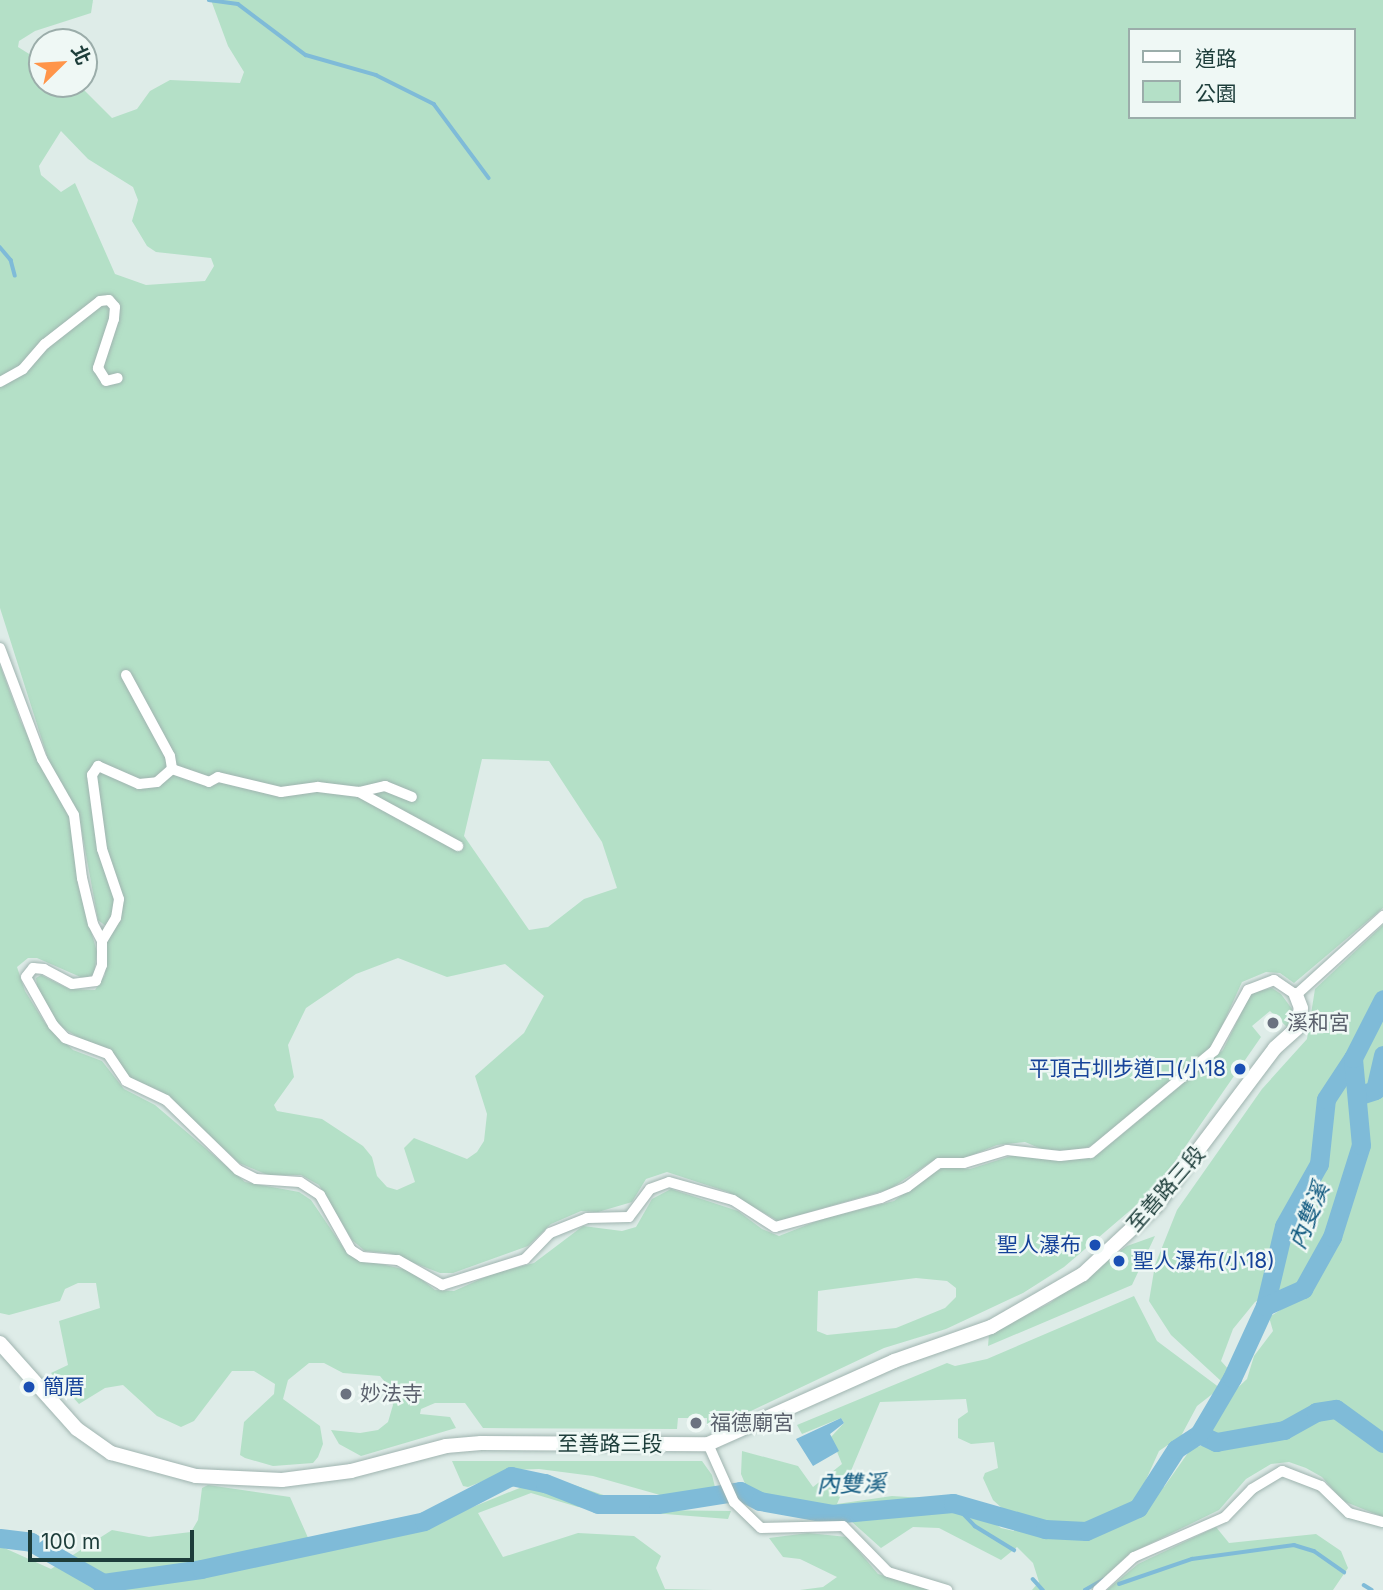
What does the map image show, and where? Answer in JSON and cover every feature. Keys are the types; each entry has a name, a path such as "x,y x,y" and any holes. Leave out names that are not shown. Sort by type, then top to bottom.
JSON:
{"street":[{"path":"0,382 23,369 46,344 100,301 109,300 115,307 114,319 99,368 106,381 118,378"},
{"path":"0,648 41,759 74,815 82,878 102,942 102,965 96,981 72,984 44,969 33,968 26,977 53,1025 65,1038 108,1054 126,1081 166,1100 238,1170 256,1179 300,1182 320,1195 351,1250 362,1257 398,1260 442,1285 525,1259 550,1233 587,1218 629,1217 650,1189 669,1182 733,1200 775,1227 881,1198 907,1187 939,1163 964,1163 1007,1150 1060,1156 1091,1153 1214,1051 1252,986 1275,980 1296,995 1383,916"},
{"path":"126,675 170,756 172,769"},
{"path":"102,942 116,918 119,899 102,849 94,768 103,765 146,785 172,769"},
{"path":"172,769 209,782 218,777 281,792 318,787 359,792 385,786 412,797"},
{"path":"359,792 458,846"},
{"name":"至善路三段","path":"0,1343 52,1406 111,1453 196,1476 282,1480 351,1471 446,1446 481,1443 708,1444 894,1361 992,1327 1083,1274 1156,1206 1275,1048 1297,1028 1301,1008 1296,995"},
{"path":"708,1444 734,1502 761,1528 843,1526 888,1572 947,1590"},
{"path":"1098,1590 1134,1557 1225,1517 1252,1489 1282,1471 1321,1486 1349,1513 1383,1522"}],"green space":[{"path":"0,0 93,0 91,13 44,28 28,28 28,35 19,41 18,47 28,53 28,98 92,98 112,118 137,109 150,91 170,80 240,83 244,72 228,46 211,0 1383,0 1383,908 1294,983 1280,973 1266,972 1242,982 1212,1048 1101,1141 1081,1150 1044,1150 1025,1142 997,1145 965,1158 937,1158 890,1189 778,1221 728,1192 667,1172 646,1179 632,1202 598,1212 581,1211 551,1224 528,1246 453,1273 440,1273 388,1253 365,1251 352,1240 319,1185 301,1175 268,1175 239,1163 164,1093 129,1077 117,1061 58,1025 37,987 36,978 41,975 69,989 95,990 105,975 107,927 98,920 80,822 48,759 0,608","holes":["61,131 88,159 133,187 138,200 132,221 147,246 156,252 211,258 214,266 205,281 146,285 115,274 75,183 61,192 41,175 39,166","482,759 549,761 602,842 617,888 584,899 548,927 529,930 464,836","398,958 447,977 505,964 544,996 524,1033 475,1076 487,1114 484,1141 477,1152 467,1159 414,1138 404,1148 415,1182 397,1190 387,1187 377,1176 372,1157 363,1146 322,1119 277,1111 274,1105 294,1077 288,1045 306,1008 356,974"]},
{"path":"0,665 21,722 71,821 78,885 97,952 94,974 85,979 37,958 28,958 17,967 25,991 45,1023 73,1050 102,1061 124,1089 155,1105 245,1182 299,1192 311,1200 345,1250 356,1258 411,1271 435,1290 454,1291 492,1274 534,1263 583,1226 622,1231 636,1227 652,1199 671,1189 738,1211 762,1229 779,1236 822,1219 894,1201 931,1173 946,1167 970,1169 1014,1155 1063,1161 1097,1155 1223,1050 1251,993 1272,988 1281,994 1292,1009 1287,1027 1270,1011 1252,1026 1261,1037 1169,1170 1140,1202 1064,1267 1023,1293 946,1329 884,1348 751,1411 707,1426 707,1418 678,1418 677,1429 483,1428 465,1403 435,1403 421,1409 420,1414 450,1417 456,1428 361,1456 339,1444 331,1430 360,1433 378,1430 388,1422 393,1405 389,1387 380,1376 343,1373 324,1363 309,1363 288,1380 283,1399 320,1426 323,1444 313,1463 273,1466 240,1455 244,1422 274,1394 275,1384 254,1371 232,1371 194,1421 181,1427 157,1416 123,1385 105,1388 79,1404 51,1373 68,1365 59,1321 100,1308 96,1283 78,1283 65,1289 60,1301 9,1315 0,1313","holes":["916,1278 947,1281 956,1288 956,1297 945,1308 896,1328 827,1335 817,1331 818,1291"]},
{"path":"1383,925 1383,1517 1343,1501 1322,1477 1306,1468 1289,1462 1271,1464 1246,1479 1219,1510 1129,1554 1096,1585 1083,1590 1032,1590 1039,1582 1033,1563 1017,1547 1001,1560 939,1528 913,1527 881,1548 842,1513 763,1496 746,1486 741,1474 742,1451 798,1466 813,1487 842,1464 831,1437 844,1423 841,1418 802,1434 797,1425 947,1363 955,1366 987,1359 1134,1296 1157,1341 1220,1388 1197,1406 1181,1436 1159,1451 1145,1482 1164,1487 1190,1450 1205,1444 1231,1394 1247,1379 1254,1356 1273,1331 1269,1317 1306,1294 1302,1289 1277,1290 1255,1302 1233,1329 1221,1361 1230,1371 1221,1381 1171,1335 1149,1301 1155,1265 1177,1210 1262,1089 1307,1039 1315,989","holes":["966,1399 968,1412 958,1419 958,1438 971,1444 994,1442 998,1468 985,1473 983,1478 993,1500 1014,1519 1014,1531 1001,1528 968,1504 955,1500 892,1496 837,1504 880,1402"]},
{"path":"1155,1236 1132,1285 988,1346 989,1334 1050,1303 1127,1246"},
{"path":"452,1461 702,1461 712,1475 716,1491 660,1495 593,1476 539,1469 511,1470 468,1487 463,1486"},
{"path":"539,1480 562,1481 648,1510 731,1511 728,1519 578,1507 531,1493 478,1513 503,1557 578,1533 634,1536 661,1556 656,1568 665,1589 714,1590 0,1590 0,1546 51,1569 112,1530 149,1537 191,1532 198,1520 202,1488 208,1485 290,1497 313,1549 326,1549 424,1527"},
{"path":"1216,1527 1229,1543 1316,1534 1341,1551 1348,1568 1333,1590 1107,1590 1138,1564"},
{"path":"808,1533 847,1537 878,1574 930,1590 800,1590 823,1587 837,1577 800,1559 783,1557 769,1538"}],"water":[{"path":"841,1418 844,1423 830,1434 839,1451 813,1466 796,1439"}],"waterway":[{"path":"209,0 238,4 306,55 376,75 434,104 489,178"},
{"path":"0,247 11,260 15,275"},
{"name":"內雙溪","path":"0,1538 31,1542 103,1583 201,1569 424,1521 511,1476 545,1483 598,1504 658,1504 740,1491 760,1501 832,1514 953,1503 1045,1529 1086,1531 1138,1508 1176,1449 1199,1434 1232,1378 1265,1306 1303,1289 1332,1237 1361,1145 1353,1058 1383,999"},
{"path":"1357,1096 1375,1090 1383,1055"},
{"path":"1265,1306 1284,1226 1319,1164 1326,1099 1353,1058"},
{"path":"1199,1434 1216,1442 1284,1430 1316,1412 1336,1409 1383,1443"},
{"path":"953,1503 975,1526 1014,1550"},
{"path":"1119,1584 1192,1559 1294,1545 1314,1551 1344,1572"},
{"path":"64,1561 98,1590"},
{"path":"1033,1579 1043,1590"},
{"path":"1085,1590 1103,1580"},
{"path":"1364,1585 1372,1590"}],"place":[{"name":"溪和宮","path":"1273,1023"},
{"name":"平頂古圳步道口(小18","path":"1240,1069"},
{"name":"聖人瀑布","path":"1095,1245"},
{"name":"聖人瀑布(小18)","path":"1119,1261"},
{"name":"簡厝","path":"29,1387"},
{"name":"妙法寺","path":"346,1394"},
{"name":"福德廟宮","path":"696,1423"}]}
